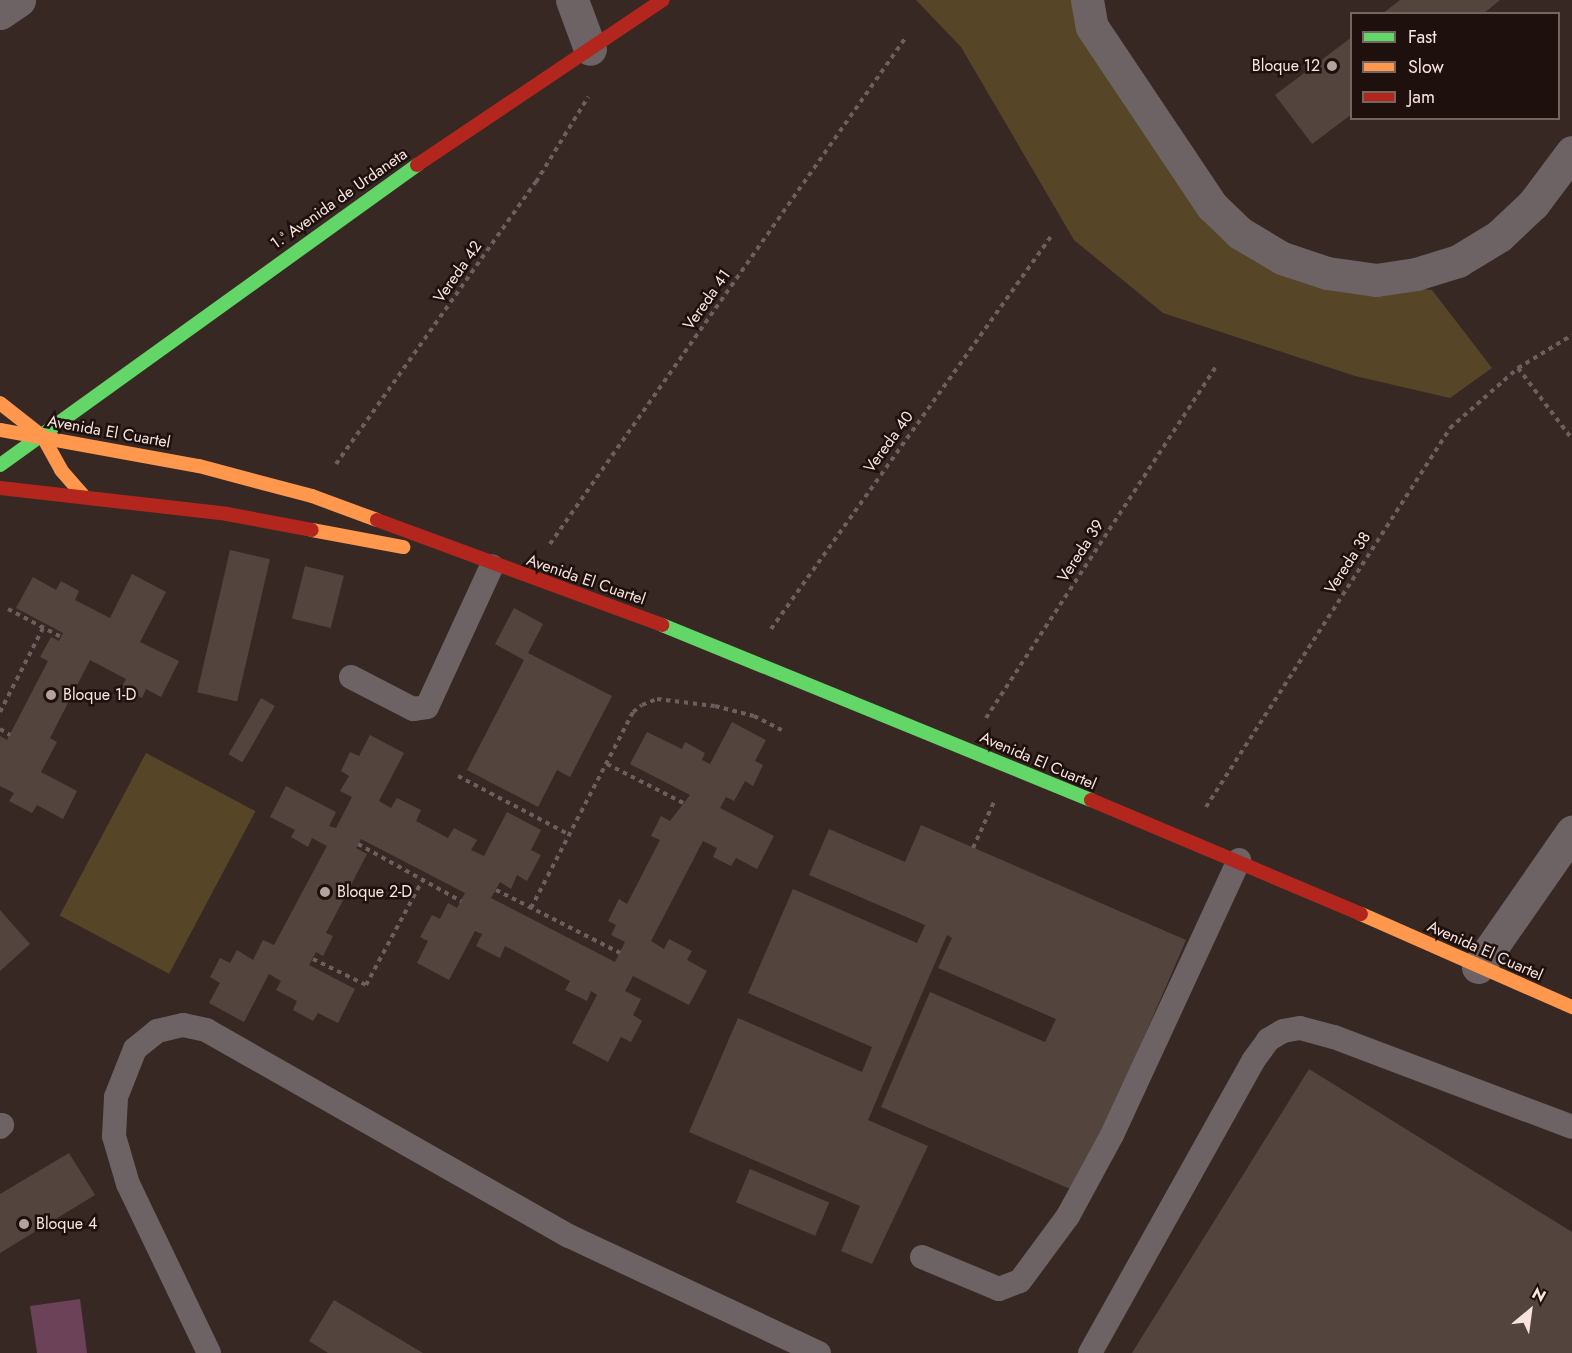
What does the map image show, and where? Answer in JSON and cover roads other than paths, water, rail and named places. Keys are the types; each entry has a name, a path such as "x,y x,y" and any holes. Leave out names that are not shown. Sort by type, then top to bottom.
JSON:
{"main road":[{"name":"1.ª Avenida de Urdaneta","path":"0,465 43,437 296,250 663,0"},
{"path":"0,403 43,437 61,470 84,496"},
{"name":"Avenida El Cuartel","path":"0,430 199,466 312,496 747,661 966,748 1184,841 1239,860 1572,1007"},
{"name":"Avenida El Cuartel","path":"0,488 227,514 488,564"}],"street":[{"path":"0,12 19,0"},
{"path":"572,0 590,49"},
{"path":"1087,0 1092,27 1212,206 1240,233 1282,258 1327,273 1376,280 1416,274 1458,261 1499,236 1533,204 1572,152"},
{"path":"1478,967 1572,832"}],"lane":[{"path":"351,677 413,710 427,707 488,564"},
{"path":"922,1257 999,1289 1020,1281 1068,1216 1112,1135 1239,860"},
{"path":"209,1353 128,1184 114,1136 116,1097 135,1049 157,1031 183,1025 206,1030 578,1241 819,1353"},
{"path":"1090,1353 1253,1061 1268,1040 1283,1031 1300,1028 1334,1037 1572,1127"}],"place":[{"name":"Bloque 12","path":"1332,66"},
{"name":"Bloque 1-D","path":"51,695"},
{"name":"Bloque 2-D","path":"325,892"},
{"name":"Bloque 4","path":"24,1224"}]}
